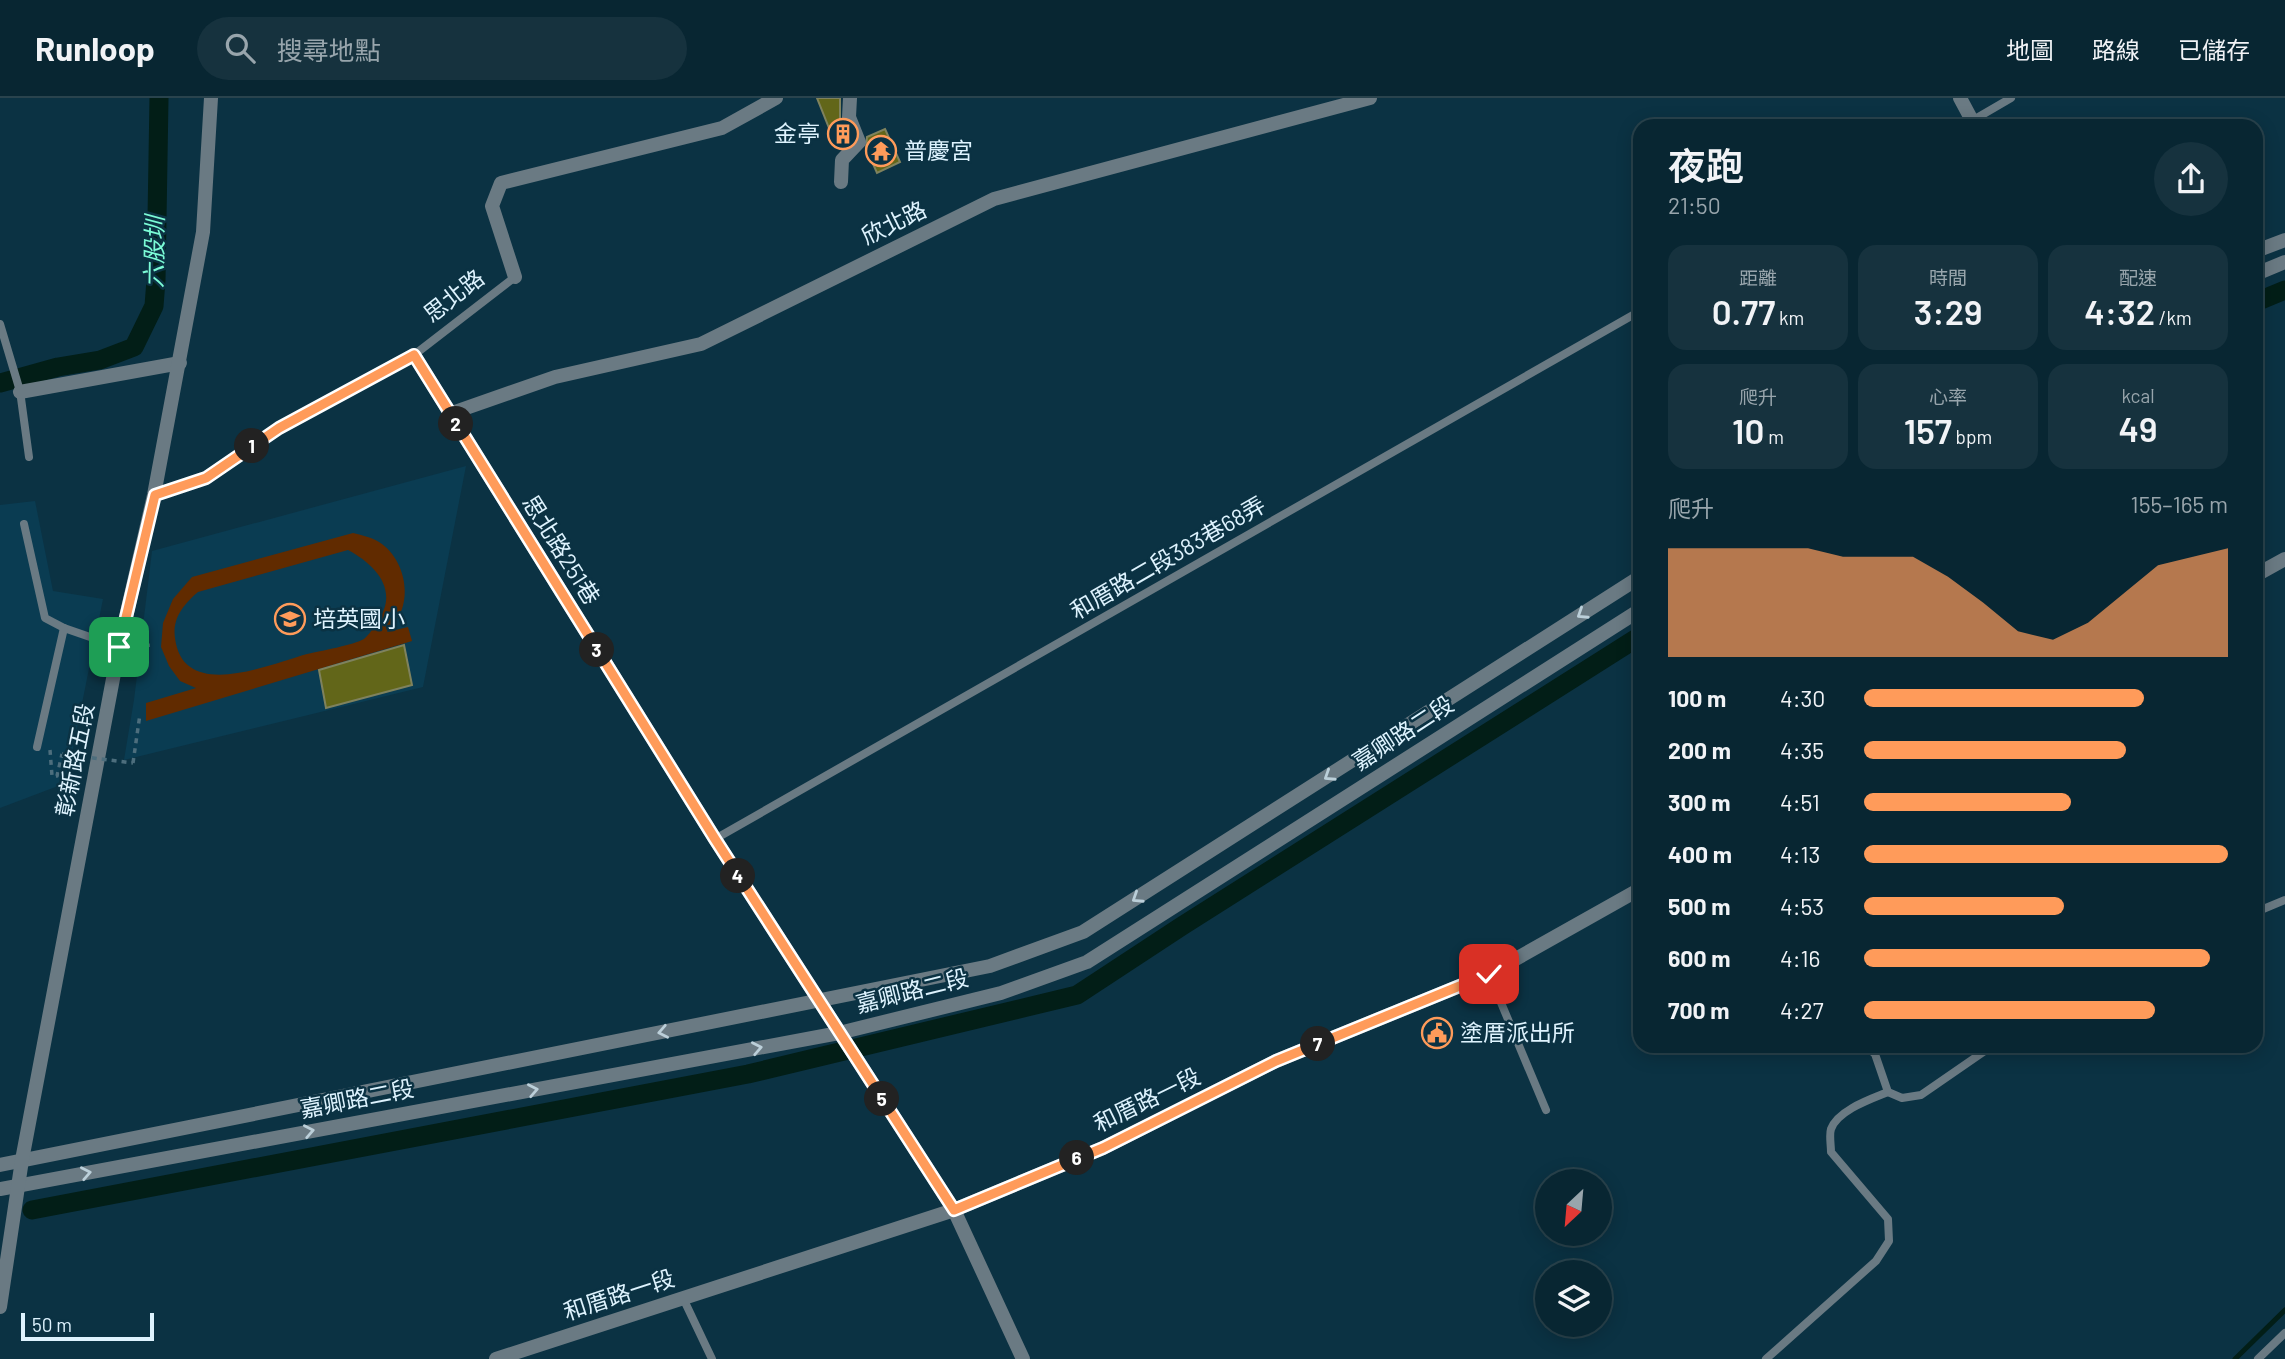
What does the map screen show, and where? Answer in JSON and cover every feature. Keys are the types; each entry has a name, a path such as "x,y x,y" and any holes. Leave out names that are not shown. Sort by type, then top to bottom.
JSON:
{"street":[{"name":"彰新路五段","path":"0,1307 18,1186 119,647 155,495 203,232 211,98"},
{"name":"思北路","path":"515,277 492,206 501,183 722,128 776,98"},
{"path":"841,182 842,160 859,142 849,117 850,98"},
{"name":"欣北路","path":"449,414 555,377 701,344 993,199 1370,98"},
{"path":"1960,98 1968,119"},
{"path":"2263,248 2285,240"},
{"path":"2263,271 2285,262"},
{"name":"思北路251巷","path":"414,355 715,839 954,1210 1023,1359"},
{"path":"20,391 180,363"},
{"path":"2263,571 2285,559"},
{"name":"嘉卿路二段","path":"0,1165 990,967 1083,932 1633,581"},
{"name":"嘉卿路二段","path":"0,1189 842,1038 1001,993 1087,962 1633,614"},
{"name":"和厝路一段","path":"496,1359 954,1210 1103,1148 1276,1061 1489,974 1633,893"}],"lane":[{"path":"1978,119 2011,98"},
{"name":"思北路","path":"155,495 206,478 279,428 414,355 515,277"},
{"name":"和厝路二段383巷68弄","path":"715,839 1633,315"},
{"path":"0,324 20,391 29,457"},
{"path":"24,524 45,618 64,628 119,647"},
{"path":"37,747 64,628"},
{"path":"2263,909 2285,900"},
{"path":"1489,974 1546,1110"},
{"path":"1874,1053 1888,1092"},
{"path":"1766,1359 1876,1261 1889,1241 1888,1219 1831,1152 1831,1129 1853,1107 1888,1092 1902,1098 1921,1095 1982,1053"},
{"path":"683,1298 712,1359"},
{"path":"2258,1359 2285,1333"}],"path":[{"path":"51,750 52,776 57,776 62,754 133,764 140,714"}],"shaded area":[{"name":"培英國小","path":"466,466 423,687 124,760 152,551"},
{"path":"35,501 53,591 103,599 66,783 0,808 0,505"},
{"path":"353,533 366,536 379,542 393,555 404,581 402,609 387,632 408,627 412,641 146,721 146,703 196,688 180,681 169,666 161,647 163,623 173,599 192,577","holes":["348,550 368,563 382,580 386,600 384,611 364,639 250,671 229,674 210,674 194,669 181,658 175,638 175,624 184,607 198,592"]}],"building":[{"path":"817,98 840,98 840,120 847,137 842,141 829,128"},
{"name":"普慶宮","path":"885,129 900,162 877,173 866,148 867,137"},
{"path":"404,645 412,685 326,708 319,670"}],"waterway":[{"name":"六股圳","path":"0,383 58,367 100,360 134,347 154,306 159,98"},
{"path":"2263,299 2285,290"},
{"path":"32,1210 748,1074 1077,995 1633,640"},
{"path":"2235,1359 2285,1310"}],"place":[{"name":"金亭","path":"843,134"},
{"name":"普慶宮","path":"881,151"},
{"name":"培英國小","path":"290,619"},
{"name":"塗厝派出所","path":"1437,1033"}],"route":[{"path":"119,647 155,495 206,478 279,428 414,355 715,839 954,1210 1103,1148 1276,1061 1489,974"}]}
